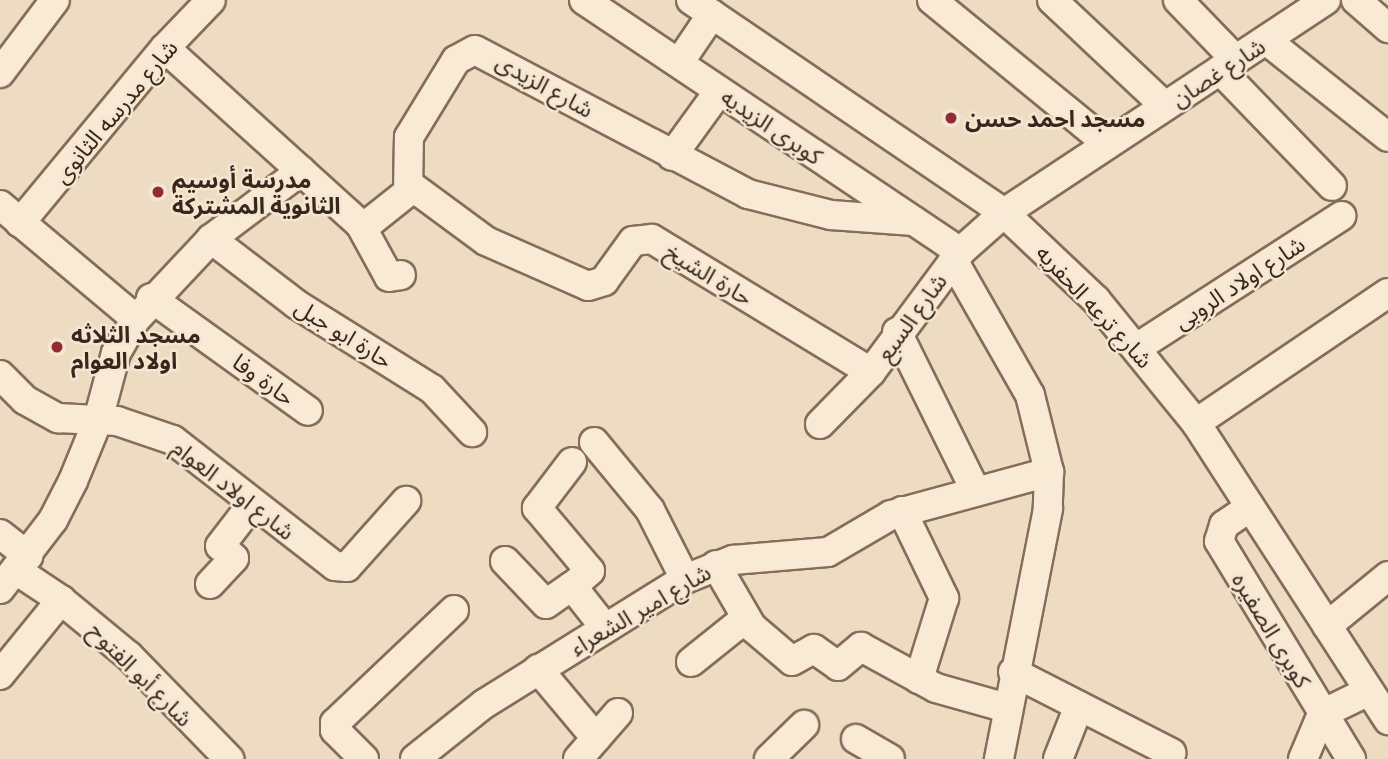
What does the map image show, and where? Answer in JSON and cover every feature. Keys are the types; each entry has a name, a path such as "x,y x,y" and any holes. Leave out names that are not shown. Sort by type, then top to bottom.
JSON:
{"street":[{"path":"2,68 55,0"},
{"name":"شارع مدرسه الثانوى","path":"10,214 212,0"},
{"name":"كوبرى الزيديه","path":"584,0 914,221 956,256"},
{"path":"932,0 1108,144"},
{"path":"1052,0 1165,106"},
{"path":"1178,0 1228,65 1332,186"},
{"name":"شارع غصان","path":"1004,213 1326,0"},
{"path":"1356,0 1388,28"},
{"path":"679,63 702,7"},
{"name":"شارع ترعه الحفريه","path":"702,7 1004,213 1138,347 1196,423 1388,720"},
{"path":"1266,40 1388,137"},
{"path":"165,48 360,224 389,277 401,275"},
{"name":"شارع الزيدى","path":"410,185 406,148 409,137 456,60 475,50 485,52 738,190 789,207 831,215 914,221"},
{"path":"672,156 719,91"},
{"path":"14,571 73,481 97,420 116,353 144,309 211,239 301,171"},
{"path":"360,224 369,223 410,185"},
{"name":"حارة الشيخ","path":"410,185 486,241 588,286 604,281 633,242 652,239 871,372"},
{"name":"شارع السبع","path":"820,424 871,372 897,332 956,256 1004,213"},
{"name":"حارة وفا","path":"10,214 144,309 308,411"},
{"name":"شارع اولاد الروبى","path":"1138,347 1341,216"},
{"name":"حارة ابو جبل","path":"211,239 296,304 432,389 472,432"},
{"path":"956,256 1030,395 1049,472 1048,509 1013,672 999,759"},
{"path":"1196,423 1388,293"},
{"path":"897,332 975,492"},
{"name":"شارع اولاد العوام","path":"0,375 25,400 58,418 136,425 173,440 342,568 405,501"},
{"path":"594,442 650,510 685,579"},
{"path":"505,561 546,604 590,572 537,509 572,462"},
{"name":"شارع امير الشعراء","path":"415,759 538,668 685,579 716,565 828,552 902,511 1049,472"},
{"path":"210,584 234,558 220,546 253,503"},
{"name":"كوبرى الصفيره","path":"1249,508 1224,525 1219,541 1322,714 1352,759"},
{"path":"902,511 944,598 919,679"},
{"name":"شارع أبو الفتوح","path":"0,534 14,571 61,600 129,656 229,759"},
{"path":"716,565 746,618 792,661 814,649 838,666 861,647 919,679 1007,708"},
{"path":"1326,626 1388,576"},
{"path":"573,586 605,628"},
{"path":"0,675 61,600"},
{"path":"363,759 335,730 335,723 454,610"},
{"path":"691,662 746,618"},
{"path":"538,668 587,749 618,713"},
{"path":"1013,672 1171,753"},
{"path":"1303,759 1322,714 1369,691"},
{"path":"1058,759 1079,706"},
{"path":"769,759 804,725"},
{"path":"856,740 890,759"}],"place":[{"name":"مسجد احمد حسن","path":"951,118"},
{"name":"مدرسة أوسيم الثانوية المشتركة","path":"158,192"},
{"name":"مسجد الثلاثه اولاد العوام","path":"57,347"}]}
